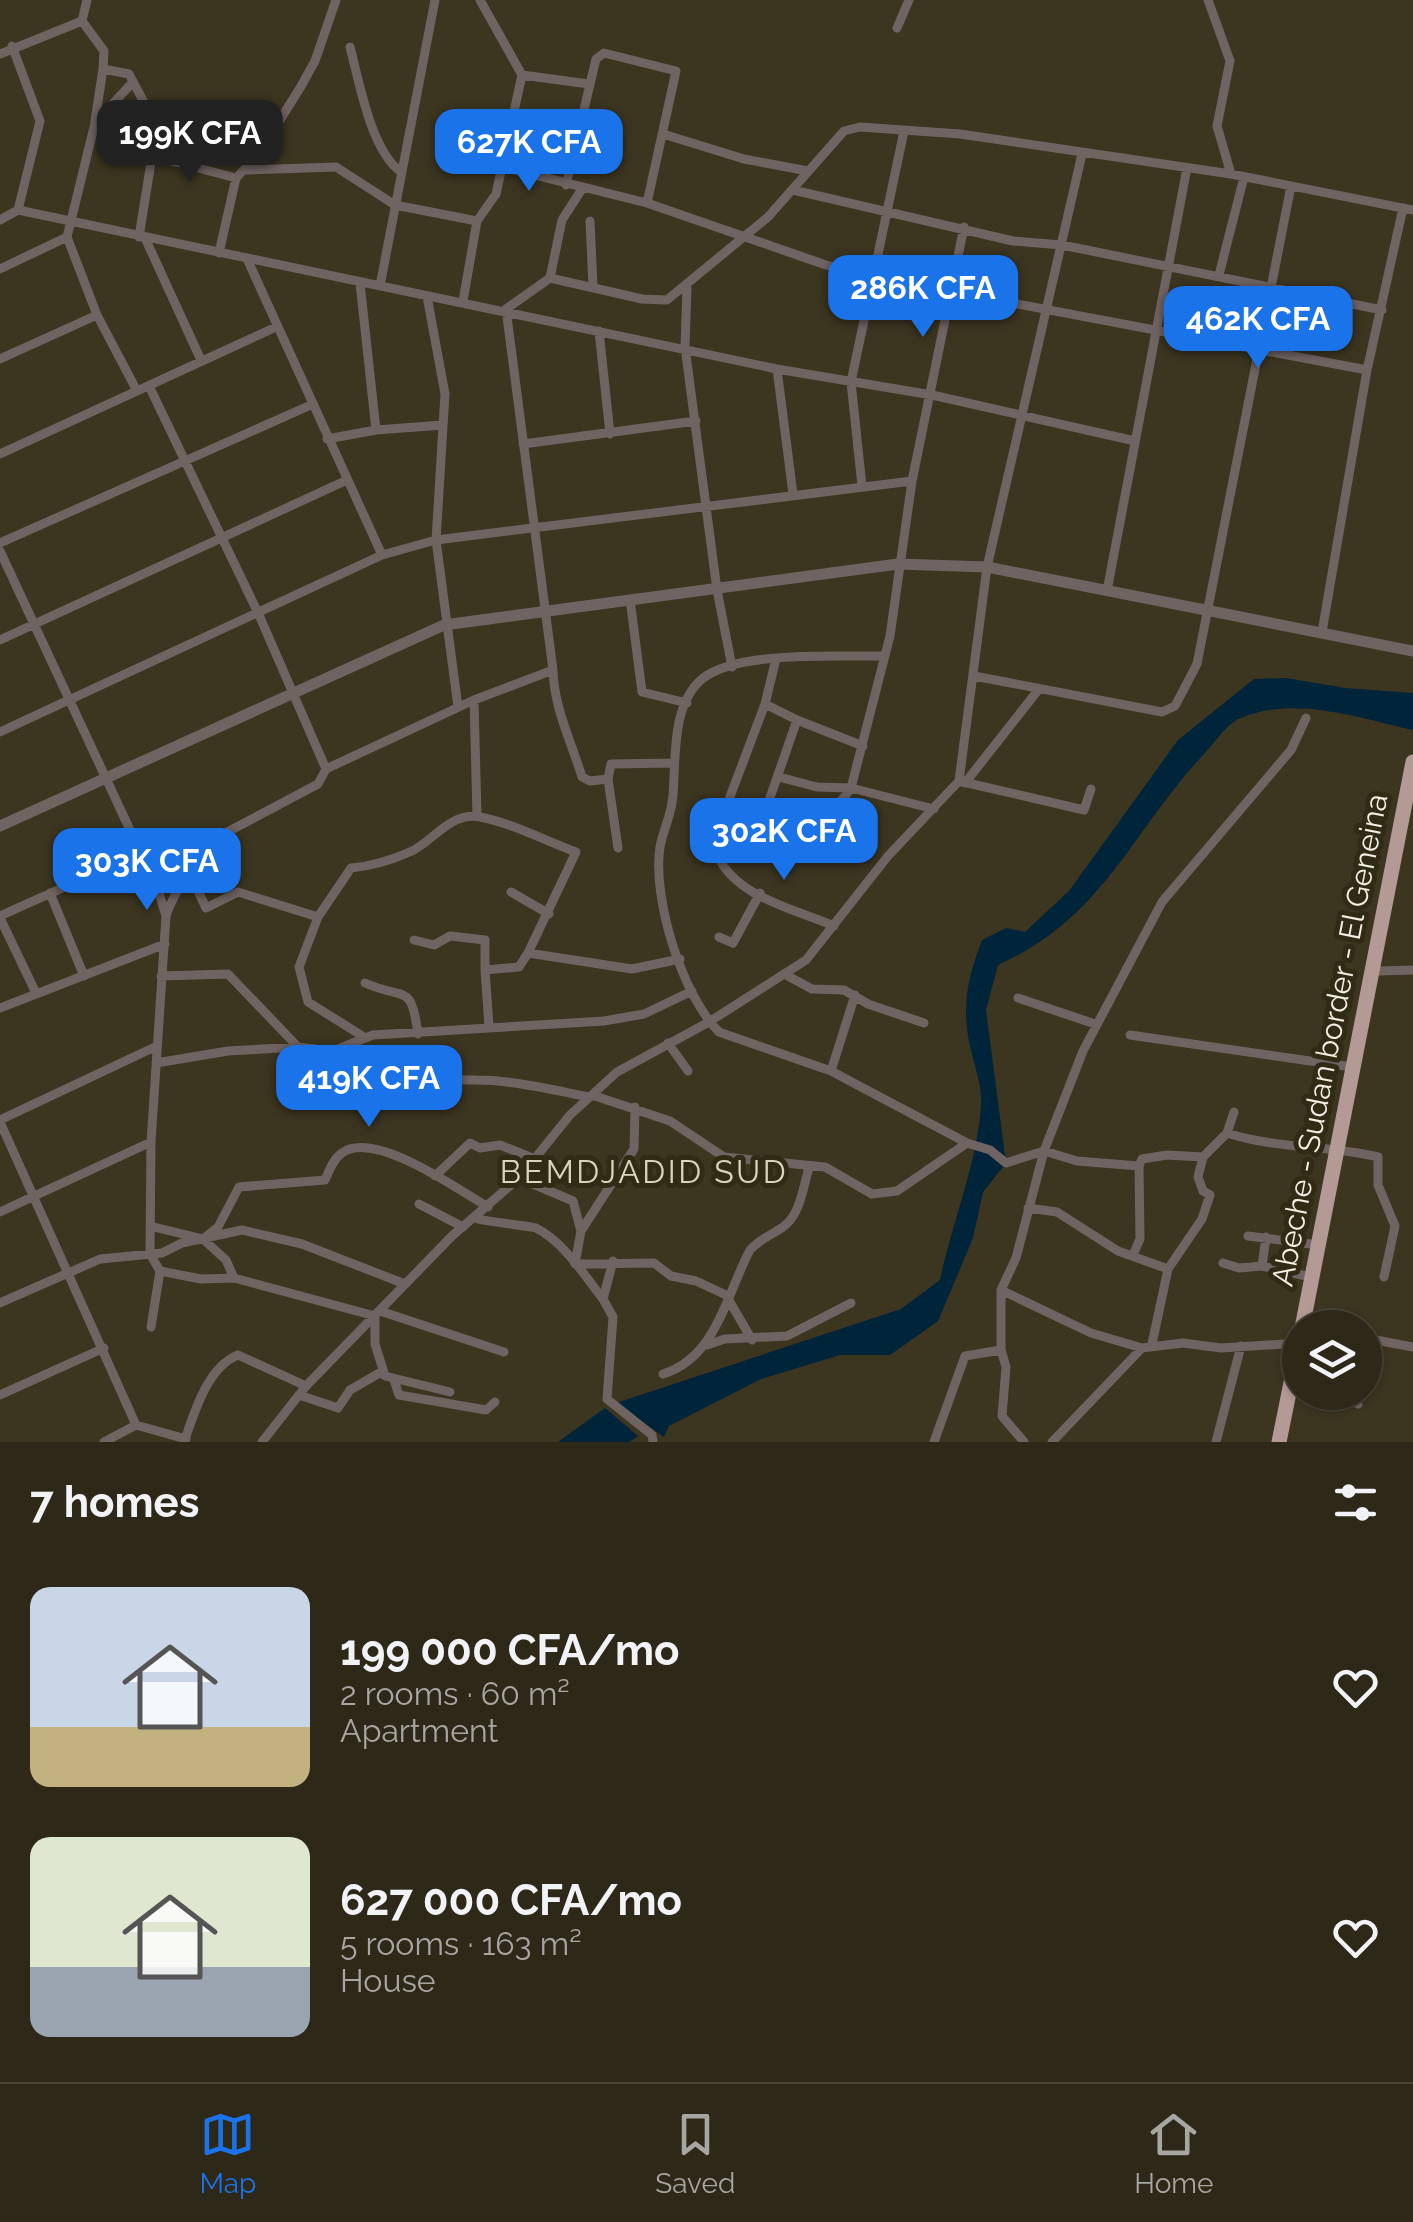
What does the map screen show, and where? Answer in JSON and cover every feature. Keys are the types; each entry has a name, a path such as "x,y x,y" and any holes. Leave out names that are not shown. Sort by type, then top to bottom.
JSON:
{"highway":[{"name":"Abeche - Sudan border - El Geneina","path":"1308,1310 1318,1245 1379,971 1413,762"},
{"name":"Abeche - Sudan border - El Geneina","path":"1309,1310 1352,1066 1404,820 1413,797"},
{"path":"1283,1442 1288,1410"},
{"path":"1283,1442 1291,1410"}],"street":[{"path":"0,270 67,238 73,224 72,206 95,123 103,69 104,51 94,36 84,30 82,21 88,0"},
{"path":"219,253 236,178 247,170 315,61 336,0"},
{"path":"380,286 436,0"},
{"path":"463,301 477,220 496,194 522,75 480,0"},
{"path":"898,28 909,0"},
{"path":"1208,0 1230,61 1217,126 1231,174"},
{"path":"0,54 82,21"},
{"path":"12,46 40,120 18,210"},
{"path":"350,47 368,118 392,166 401,172"},
{"path":"566,185 596,59 604,53 676,71 646,202"},
{"path":"103,69 128,74 148,110 155,114 142,238 200,360"},
{"path":"522,75 589,84"},
{"path":"95,123 132,83"},
{"path":"550,278 667,300 748,235 844,131 860,126 960,134 1231,174 1408,209 1367,370 1322,632"},
{"path":"862,486 852,382 904,131"},
{"path":"662,134 744,159 808,171"},
{"path":"962,782 987,566 1082,154"},
{"path":"152,156 236,178"},
{"path":"503,166 566,185 646,202 826,265 874,277 1367,370"},
{"path":"247,170 336,167 395,205 477,220"},
{"path":"1107,591 1187,168"},
{"path":"1218,275 1244,178"},
{"path":"974,676 1169,710 1188,686 1210,612 1291,186"},
{"path":"506,309 550,278 562,220 582,189"},
{"path":"793,190 1013,241 1062,245 1382,310"},
{"path":"0,220 18,210 248,261 506,309 777,368 932,395 1135,441"},
{"path":"590,222 593,286"},
{"path":"778,854 784,842 810,820 843,801 851,788 890,636 912,481 964,227"},
{"path":"67,238 97,315 137,391"},
{"path":"248,261 382,556"},
{"path":"360,282 376,430"},
{"path":"686,288 685,347 717,590 732,667"},
{"path":"427,296 445,394 436,540 444,625 458,707"},
{"path":"506,309 554,700 575,748 582,777 590,781 608,779"},
{"path":"0,360 97,315"},
{"path":"0,454 276,327"},
{"path":"599,332 610,434"},
{"path":"777,368 793,494"},
{"path":"149,386 259,615 326,769"},
{"path":"0,543 313,404"},
{"path":"523,444 696,421"},
{"path":"327,438 442,425"},
{"path":"0,640 347,480"},
{"path":"0,732 382,556 436,540 912,481"},
{"path":"0,551 70,697 166,916"},
{"path":"0,826 444,625 898,564 987,566 1413,651"},
{"path":"630,600 642,692 688,703"},
{"path":"883,656 776,659 732,667 702,680 688,703 674,763 673,798 660,846 659,895 692,991 710,1022 733,1038 831,1070 967,1143 990,1150 1006,1163 1044,1151 1076,1161 1140,1166"},
{"path":"776,659 765,704 713,856 727,876 834,926"},
{"path":"35,991 0,917 167,842 180,856 198,848 318,784 326,769 474,700 553,670"},
{"path":"262,1442 303,1390 462,1226 518,1178 617,1072 786,975 834,926 888,856 962,782 1040,689"},
{"path":"474,700 477,816"},
{"path":"765,704 863,746"},
{"path":"1024,1442 1002,1416 1006,1367 1001,1350 1001,1290 1016,1258 1044,1151 1094,1024 1162,902 1291,750 1306,718"},
{"path":"764,815 797,720"},
{"path":"618,848 608,779 611,764 674,763"},
{"path":"779,777 817,787 851,788 934,809"},
{"path":"962,782 1084,810 1091,789"},
{"path":"365,1038 308,1002 299,967 318,916 352,868 375,866 408,853 430,841 451,821 477,816 576,852 550,914 519,967 484,970"},
{"path":"151,1327 160,1271 150,1254 150,1226 166,916 172,895 190,876 198,848"},
{"path":"190,876 206,908 238,892 318,916"},
{"path":"511,892 550,914"},
{"path":"50,893 84,976"},
{"path":"720,938 733,944 760,893"},
{"path":"414,940 436,944 450,936 485,940 488,1026"},
{"path":"0,1008 35,991 165,944"},
{"path":"528,953 632,969 680,959"},
{"path":"1379,971 1413,970"},
{"path":"162,976 228,974 298,1046"},
{"path":"786,975 812,989 844,990 924,1023"},
{"path":"365,983 407,994 414,1004 418,1034"},
{"path":"333,1050 365,1038 488,1026 604,1022 644,1014 692,991"},
{"path":"831,1070 854,995"},
{"path":"1018,998 1094,1024"},
{"path":"1130,1034 1352,1066"},
{"path":"668,1043 688,1072"},
{"path":"136,1426 70,1270 0,1121 157,1046"},
{"path":"156,1064 298,1046 333,1050 356,1064 425,1082 475,1080 591,1096 635,1107 670,1122 724,1157 809,1168 825,1166 872,1194 884,1195 967,1143"},
{"path":"580,1230 634,1149 635,1107"},
{"path":"1052,1442 1147,1346 1168,1269 1202,1219 1210,1195 1203,1191 1198,1177 1203,1157 1227,1133 1234,1112"},
{"path":"1227,1133 1256,1142 1340,1149 1378,1157 1378,1184 1395,1226 1384,1277"},
{"path":"0,1212 152,1142"},
{"path":"435,1176 470,1143 480,1148 500,1144 535,1159"},
{"path":"203,1239 218,1227 239,1187 324,1180 335,1160 352,1148 384,1150 488,1207"},
{"path":"1133,1255 1140,1238 1142,1159 1167,1154 1203,1157"},
{"path":"707,1345 726,1295 750,1250 761,1237 786,1226 799,1205 809,1168"},
{"path":"518,1178 572,1200 580,1230 576,1264"},
{"path":"420,1204 462,1226"},
{"path":"1028,1208 1057,1212 1110,1247 1168,1269"},
{"path":"474,1218 509,1228 535,1228 576,1264 613,1316 607,1399 652,1435 653,1442"},
{"path":"150,1226 203,1239 226,1260 234,1278"},
{"path":"0,1304 100,1259 150,1254 242,1230 268,1235 406,1284"},
{"path":"1248,1236 1318,1245"},
{"path":"1262,1266 1266,1237"},
{"path":"576,1264 613,1260 654,1263 670,1276 726,1295 752,1340"},
{"path":"603,1299 613,1260"},
{"path":"1223,1264 1239,1268 1262,1266 1312,1277"},
{"path":"160,1271 201,1279 234,1278 378,1314 504,1352"},
{"path":"1001,1290 1091,1333 1147,1346 1282,1343"},
{"path":"663,1374 680,1368 707,1345 725,1339 787,1336 851,1303"},
{"path":"378,1314 375,1344 383,1371 394,1380 450,1392"},
{"path":"1382,1341 1413,1347"},
{"path":"1216,1442 1241,1346"},
{"path":"0,1395 104,1348"},
{"path":"934,1442 965,1356 1001,1350"},
{"path":"104,1442 136,1426 185,1440 206,1389 229,1359 238,1355 338,1408 350,1390 383,1371"},
{"path":"394,1380 399,1395 436,1404 486,1410 495,1402"}],"water":[{"path":"1286,678 1345,688 1413,693 1413,730 1305,709 1262,711 1236,721 1178,785 1090,899 1034,946 998,965 986,1010 1006,1163 983,1192 973,1238 938,1321 890,1355 840,1355 761,1379 669,1426 664,1437 616,1403 901,1309 940,1280 969,1173 981,1107 966,1005 982,940 1006,928 1025,932 1069,891 1178,740 1254,679"},
{"path":"605,1408 638,1436 629,1442 558,1442"}],"district":[{"name":"BEMDJADID SUD","path":"644,1172"}]}
